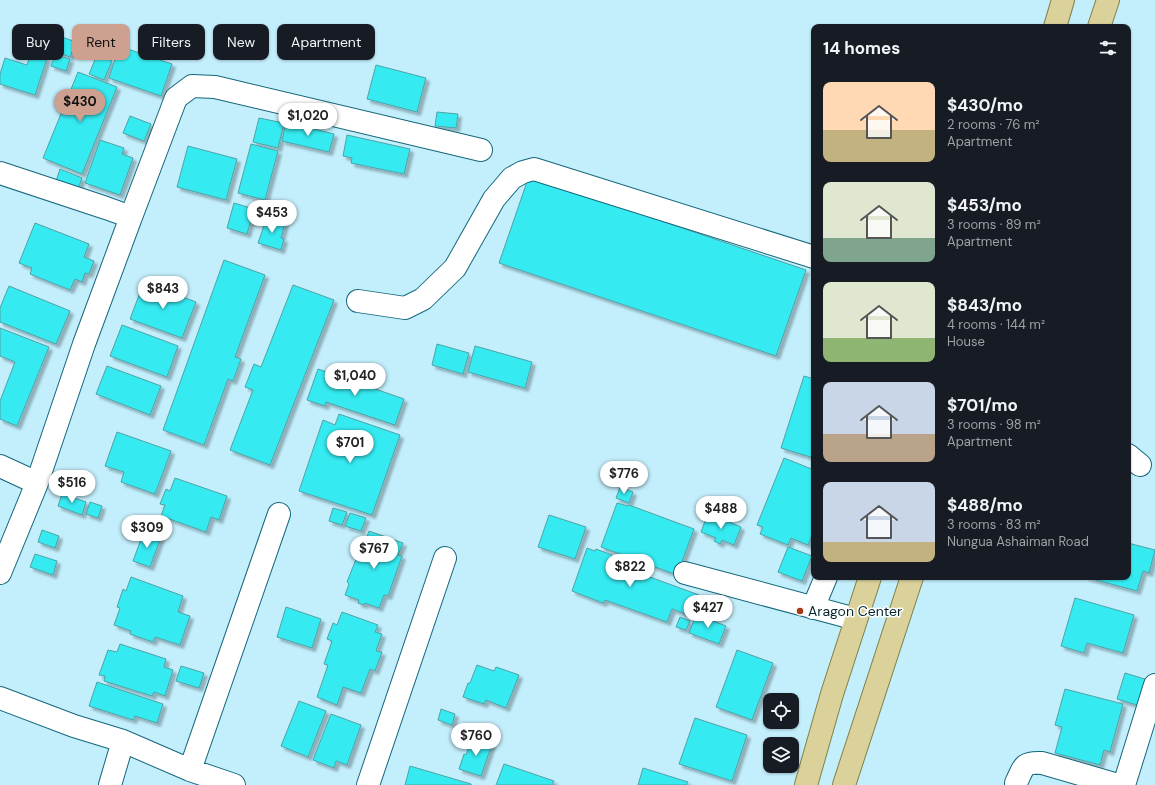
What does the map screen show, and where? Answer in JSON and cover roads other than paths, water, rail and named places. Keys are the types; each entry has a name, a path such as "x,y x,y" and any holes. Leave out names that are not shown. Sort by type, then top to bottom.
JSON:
{"main road":[{"path":"1056,24 1063,0"},
{"path":"1100,24 1108,0"},
{"path":"806,785 832,694 869,580"},
{"path":"844,785 911,580"}],"street":[{"path":"0,573 37,483 84,344 176,98 192,86 215,87 481,150"},
{"path":"358,301 405,308 423,299 455,268 494,199 512,178 523,172 534,169 811,256"},
{"path":"0,173 131,217"},
{"path":"0,466 37,483"},
{"path":"190,770 279,514"},
{"path":"368,785 445,558"},
{"path":"685,573 856,619"},
{"path":"813,608 825,580"},
{"path":"1124,785 1155,685"},
{"path":"0,698 74,726 123,741 190,770 234,785"},
{"path":"110,785 123,741"},
{"path":"1016,783 1025,766 1030,763 1042,763 1118,785"}],"place":[{"name":"Aragon Center","path":"800,611"}]}
